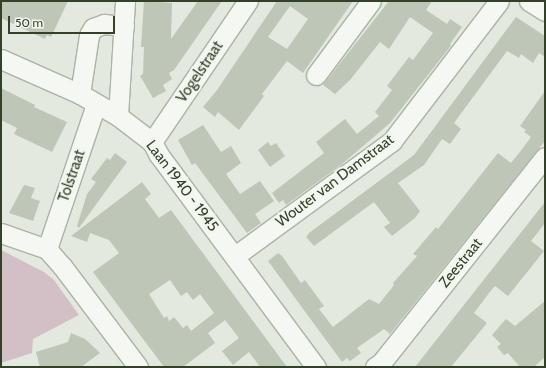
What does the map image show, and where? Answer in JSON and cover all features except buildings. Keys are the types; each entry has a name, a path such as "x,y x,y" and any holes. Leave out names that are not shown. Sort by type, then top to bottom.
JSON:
{"street":[{"path":"118,116 125,1"},
{"name":"Vogelstraat","path":"152,142 248,1"},
{"path":"316,75 371,1"},
{"name":"Wouter van Damstraat","path":"235,256 392,141 499,1"},
{"path":"529,1 545,11"},
{"path":"80,94 89,35 93,28 104,24 124,26"},
{"name":"Laan 1940 - 1945","path":"1,59 80,94 118,116 152,142 159,156 235,256 316,367"},
{"name":"Tolstraat","path":"47,249 96,104"},
{"name":"Zeestraat","path":"375,367 384,358 545,157"},
{"path":"1,233 47,249 62,266 138,367"}],"shaded area":[{"path":"1,250 44,272 54,280 79,315 33,339 32,353 1,363"}]}
